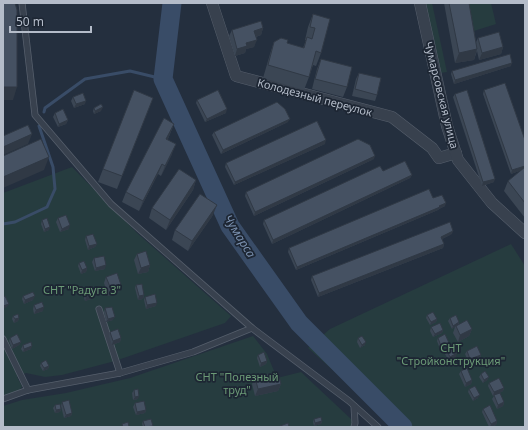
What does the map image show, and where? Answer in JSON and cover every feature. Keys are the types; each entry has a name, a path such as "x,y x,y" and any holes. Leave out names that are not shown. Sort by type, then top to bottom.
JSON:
{"street":[{"name":"Колодезный переулок","path":"212,3 236,76 392,117 432,148 439,158 456,153"},
{"name":"Чумарсовская улица","path":"420,3 447,126 458,160 492,203 525,233"}],"lane":[{"path":"22,3 35,115 111,204 252,328 354,406 378,427"},
{"path":"99,309 120,374"},
{"path":"3,399 28,390 120,374 193,352 252,328"},
{"path":"3,339 28,390"},
{"path":"354,406 354,427"}],"green space":[{"path":"426,3 432,3 447,72 440,73"},
{"path":"468,3 491,3 496,24 474,31"},
{"name":"СНТ \"Радуга 3\"","path":"72,167 137,233 231,316 225,323 115,361 62,375 45,377 26,373 17,377 22,386 20,390 3,396 3,193"},
{"name":"СНТ \"Стройконструкция\"","path":"511,244 525,266 525,427 397,427 308,348 330,329"},
{"name":"СНТ \"Полезный труд\"","path":"253,336 267,354 277,378 301,372 351,419 357,427 3,427 3,406 22,400 66,393 130,378"}],"building":[{"path":"3,3 15,3 17,10 17,87 3,87"},
{"path":"449,3 469,3 477,49 459,53"},
{"path":"313,14 330,19 321,53 316,51 309,77 268,65 274,42 281,38 288,40 287,43 304,48 307,37 312,39 315,28 310,27"},
{"path":"261,21 263,28 254,31 257,40 246,43 247,46 237,49 232,30"},
{"path":"499,32 503,47 482,53 478,38"},
{"path":"510,54 512,63 455,80 452,71"},
{"path":"321,59 352,67 347,87 315,79"},
{"path":"359,73 381,78 377,95 355,89"},
{"path":"505,83 525,140 525,166 512,170 484,90"},
{"path":"134,90 153,98 122,176 103,169"},
{"path":"218,90 227,109 207,119 197,100"},
{"path":"467,90 495,179 483,182 455,94"},
{"path":"83,93 86,101 76,104 73,97"},
{"path":"277,102 285,109 290,119 223,150 214,132"},
{"path":"101,104 103,107 95,111 94,108"},
{"path":"63,109 68,120 59,124 55,113"},
{"path":"164,118 174,124 166,139 176,144 165,166 162,164 143,201 126,192"},
{"path":"317,121 326,140 235,182 226,163"},
{"path":"28,125 32,134 3,147 3,136"},
{"path":"41,139 49,157 3,177 3,156"},
{"path":"358,139 370,145 375,156 255,212 246,192"},
{"path":"405,161 412,175 273,240 264,220 380,166 383,171"},
{"path":"525,167 525,203 508,181"},
{"path":"179,169 196,180 170,220 152,208"},
{"path":"429,189 433,198 442,195 446,203 439,206 440,207 297,267 289,248"},
{"path":"200,194 217,205 192,241 175,230"},
{"path":"66,215 70,225 62,229 58,218"},
{"path":"47,218 50,227 45,229 42,220"},
{"path":"450,222 453,231 441,237 444,244 319,293 312,276"},
{"path":"93,234 97,244 89,246 86,236"},
{"path":"146,251 150,265 141,268 137,254"},
{"path":"104,256 106,265 96,268 94,258"},
{"path":"84,261 87,268 82,270 79,263"},
{"path":"117,273 121,285 111,289 106,277"},
{"path":"142,284 144,295 139,296 136,285"},
{"path":"90,289 92,296 86,297 84,290"},
{"path":"33,292 35,296 25,300 23,296"},
{"path":"155,294 157,303 147,305 145,297"},
{"path":"5,296 9,304 3,306 3,297"},
{"path":"42,302 44,307 36,310 34,305"},
{"path":"112,307 115,317 108,319 105,308"},
{"path":"433,312 437,319 431,322 427,315"},
{"path":"18,314 19,318 15,319 13,316"},
{"path":"456,315 459,322 453,326 450,318"},
{"path":"467,320 472,329 460,335 456,326"},
{"path":"440,323 443,330 435,334 431,327"},
{"path":"118,329 121,338 113,341 110,332"},
{"path":"17,334 21,342 13,345 10,338"},
{"path":"445,334 449,343 441,346 438,338"},
{"path":"362,336 366,342 362,345 358,338"},
{"path":"31,342 32,346 24,349 23,345"},
{"path":"477,346 481,355 470,359 467,351"},
{"path":"453,347 457,353 450,357 447,351"},
{"path":"264,352 267,361 261,363 258,355"},
{"path":"46,360 49,366 44,368 41,363"},
{"path":"467,368 472,380 466,383 461,371"},
{"path":"485,371 489,377 484,380 481,374"},
{"path":"278,372 281,384 258,389 255,377"},
{"path":"499,378 504,388 494,392 489,383"},
{"path":"475,386 480,395 474,398 469,389"},
{"path":"138,389 139,396 135,397 134,390"},
{"path":"500,393 504,402 498,405 494,395"},
{"path":"69,400 72,413 66,415 62,402"},
{"path":"144,401 146,410 137,412 135,403"},
{"path":"60,404 61,409 56,410 55,405"},
{"path":"490,405 497,421 491,424 483,409"},
{"path":"321,417 322,421 315,423 314,419"},
{"path":"151,419 153,426 145,427 143,421"},
{"path":"128,422 129,427 123,427 122,424"},
{"path":"288,423 289,427 280,426"}],"waterway":[{"name":"Чумарса","path":"172,3 163,79 230,226 299,323 403,427"},
{"path":"44,112 45,108 85,79 130,71 163,79"},
{"path":"3,224 15,222 47,207 55,189 53,167 39,126"}]}
